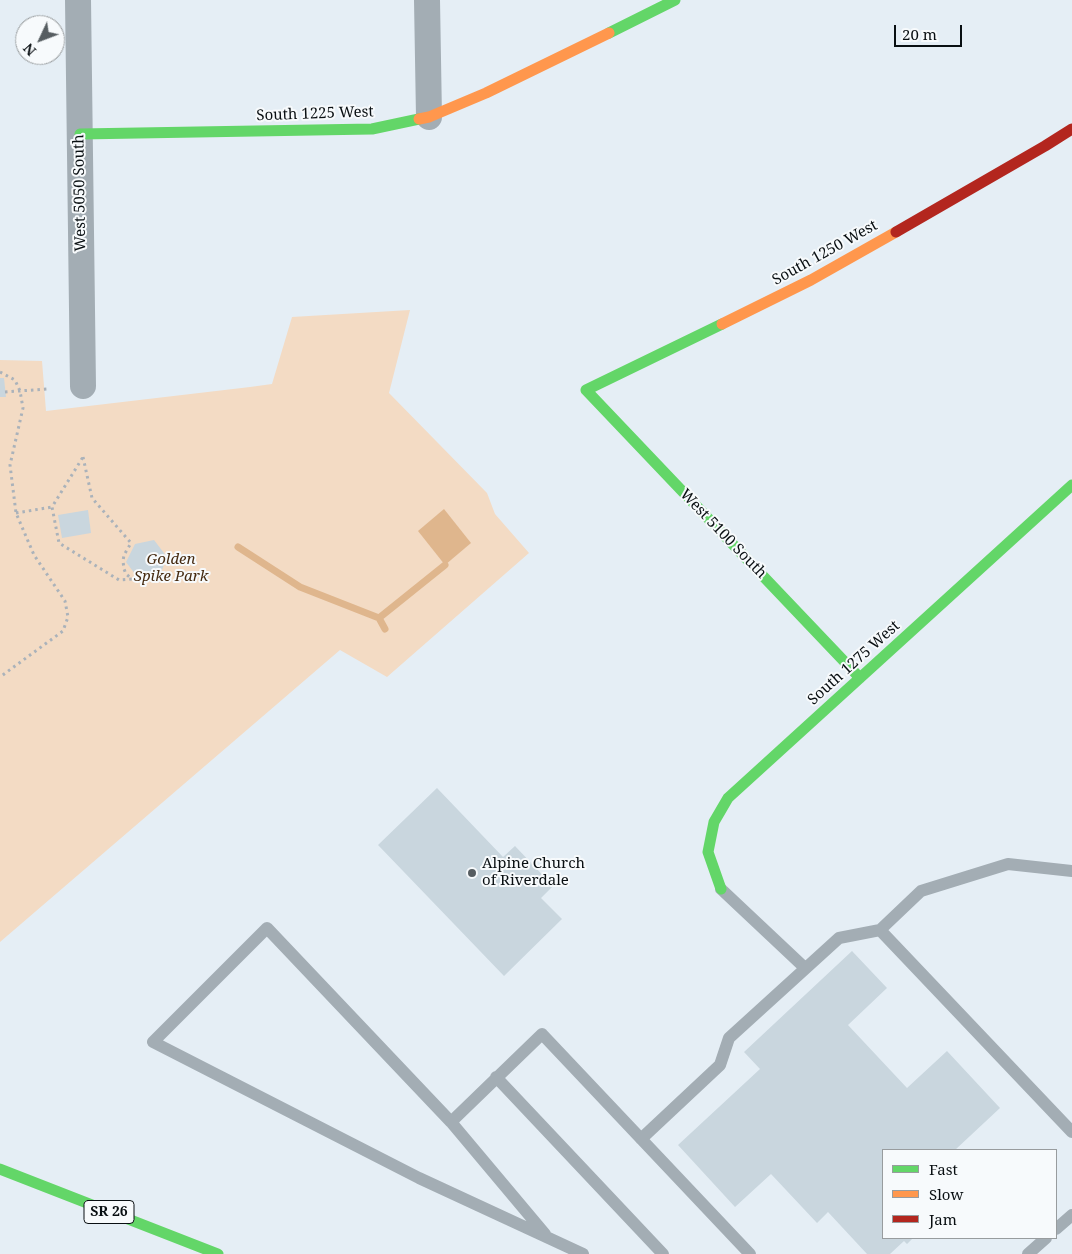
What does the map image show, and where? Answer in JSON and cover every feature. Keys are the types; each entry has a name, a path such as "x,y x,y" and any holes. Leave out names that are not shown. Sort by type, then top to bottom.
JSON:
{"street":[{"name":"West 5050 South","path":"78,0 83,386"},
{"path":"427,0 429,117"},
{"name":"South 1225 West","path":"80,134 372,129 429,117 486,94 675,0"},
{"name":"South 1250 West","path":"586,390 811,280 1037,151 1072,129"},
{"name":"West 5100 South","path":"586,390 860,678"},
{"name":"South 1275 West","path":"721,889 708,852 714,822 728,798 1072,485"},
{"name":"SR 26","path":"0,1169 218,1254"}],"lane":[{"path":"641,1139 720,1065 730,1038 839,938 880,930 921,891 1008,864 1072,871"},
{"path":"721,889 805,968"},
{"path":"548,1238 451,1122 267,928 153,1042 419,1178 548,1238 583,1254"},
{"path":"880,930 1072,1132"},
{"path":"451,1122 542,1034 750,1254"},
{"path":"496,1077 663,1254"},
{"path":"1057,1228 1072,1214"},
{"path":"1028,1254 1045,1239"}],"path":[{"path":"0,372 15,380 20,391 23,408 10,465 16,513 34,555 65,601 68,617 63,631 0,677"},
{"path":"5,392 47,389"},
{"path":"83,457 92,498 131,543 122,561 126,574 132,579 119,580 59,543 52,508 83,457"},
{"path":"16,513 52,508"}],"green space":[{"name":"Golden Spike Park","path":"410,310 389,393 487,493 495,514 529,553 387,677 340,650 0,942 0,360 42,361 46,411 250,387 272,384 292,317"}],"shaded area":[{"path":"444,509 471,543 445,565 418,531"}],"building":[{"path":"0,378 4,378 6,397 0,397"},
{"path":"88,510 91,533 62,538 58,515"},
{"path":"154,540 167,557 160,575 138,578 126,562 135,544"},
{"path":"437,788 503,857 515,846 553,886 541,898 562,919 504,976 378,845"},
{"path":"852,951 887,988 848,1025 907,1088 947,1051 1000,1108 956,1149 882,1149 882,1239 912,1239 907,1244 904,1241 890,1254 867,1254 828,1212 817,1223 771,1174 735,1207 678,1145 760,1069 744,1052"}],"waterway":[{"path":"238,547 300,587 379,618 385,629"},
{"path":"379,618 445,565"}],"traffic: fast":[{"path":"609,33 675,0"},
{"path":"80,134 372,129 419,119"},
{"path":"722,324 586,390 860,678"},
{"path":"721,889 708,852 714,822 728,798 1072,485"},
{"path":"0,1169 218,1254"}],"traffic: slow":[{"path":"419,119 429,117 486,93 609,33"},
{"path":"722,324 811,280 896,232"}],"traffic: jam":[{"path":"896,232 1072,129"}],"place":[{"name":"Alpine Church of Riverdale","path":"472,873"}]}
